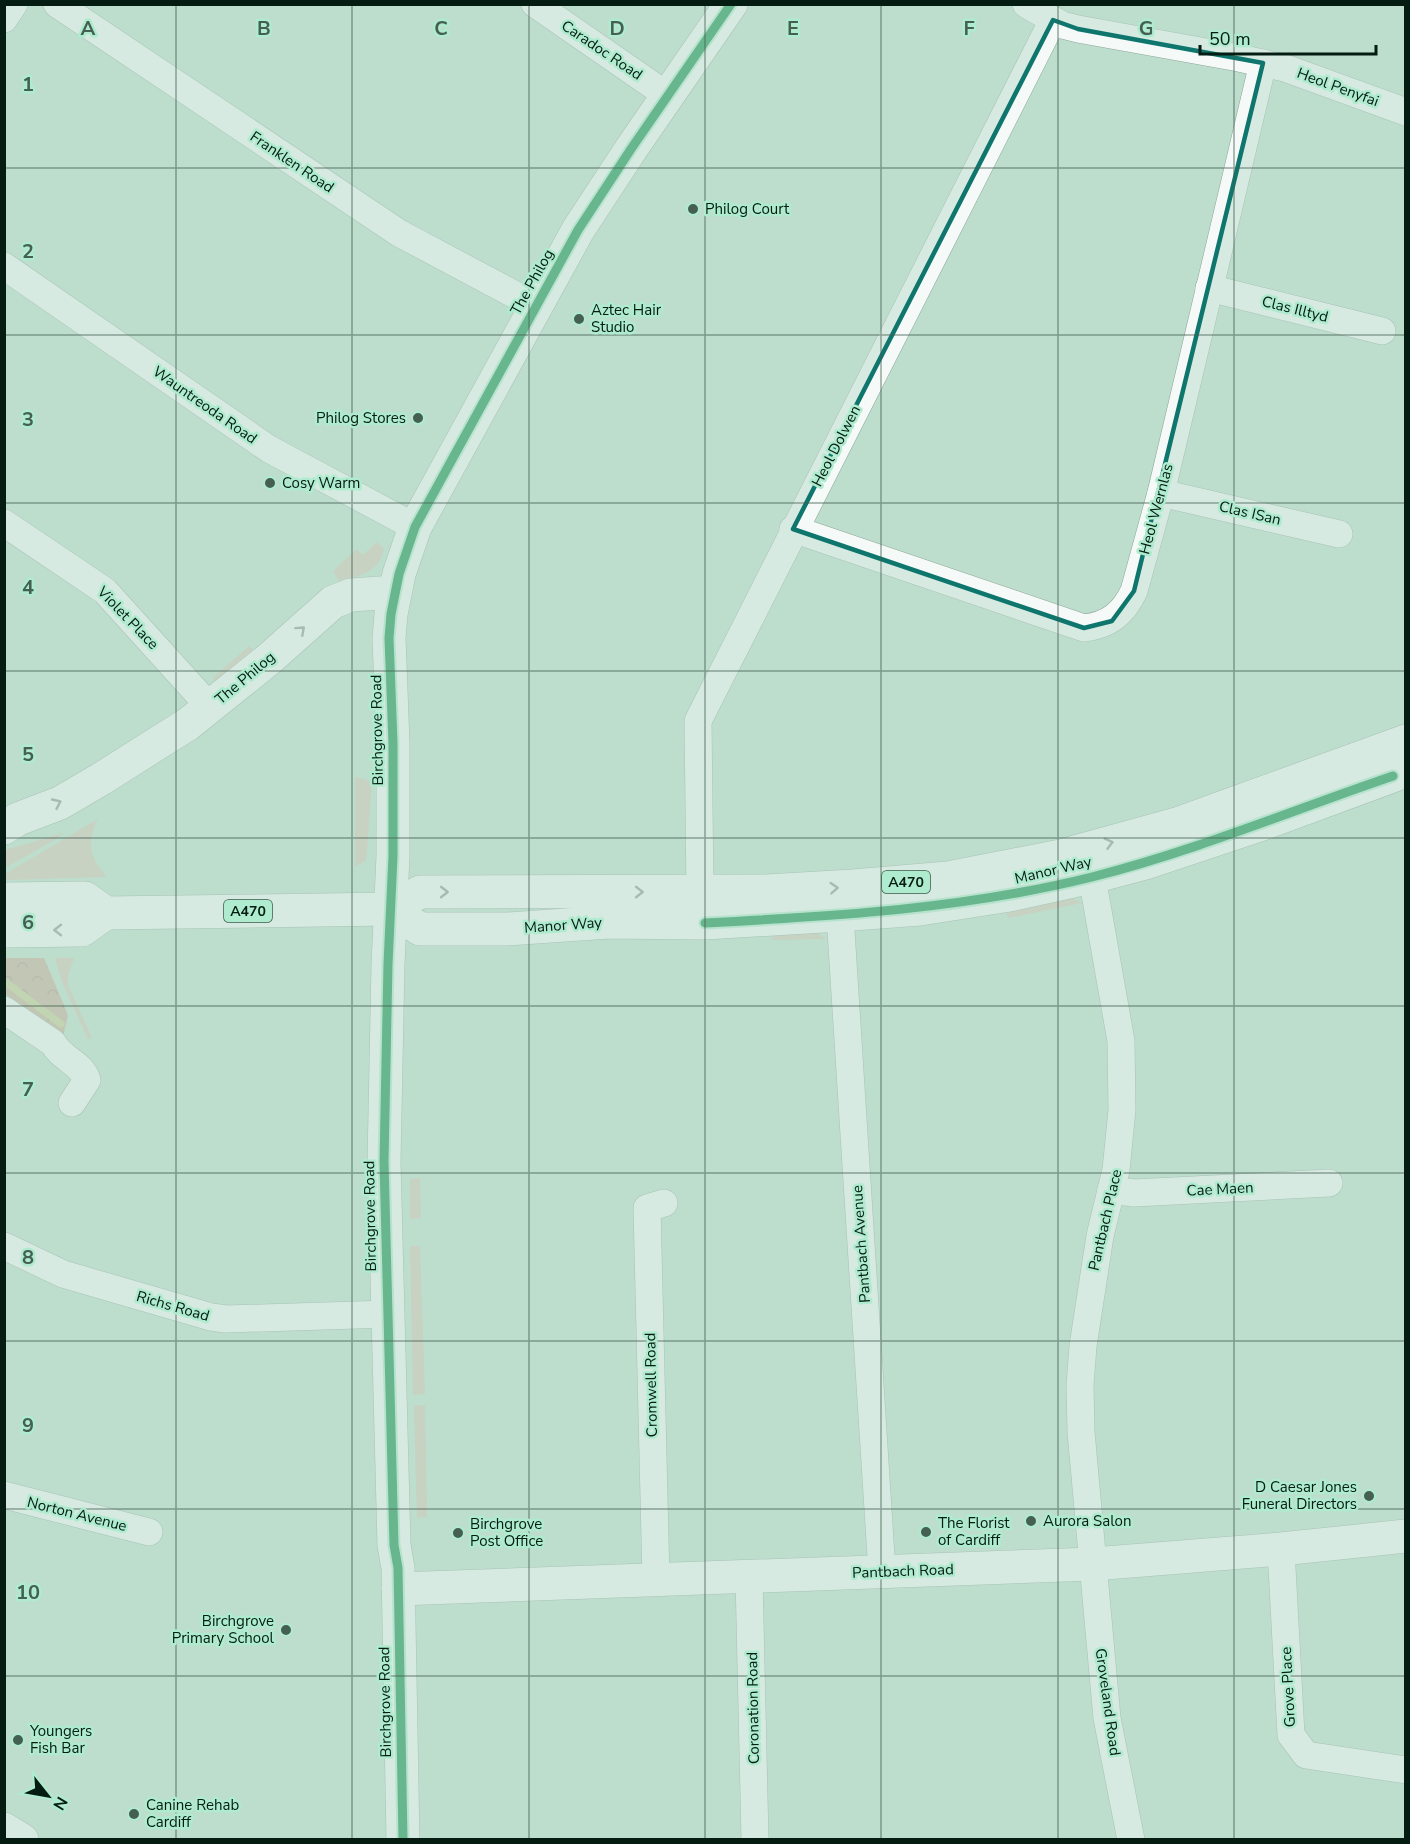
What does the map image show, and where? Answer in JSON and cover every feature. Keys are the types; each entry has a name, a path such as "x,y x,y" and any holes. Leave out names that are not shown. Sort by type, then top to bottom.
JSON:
{"main road":[{"name":"The Philog","path":"4,828 18,819 60,803 188,724 269,659 333,602 351,595 395,592 415,527 536,306 599,196 731,4"},
{"name":"Birchgrove Road","path":"395,592 389,638 393,863 384,1162 394,1538 398,1588 403,1839"},
{"name":"Manor Way","path":"106,913 390,909 420,892 802,890 948,878 1017,866 1177,824 1406,741"},
{"name":"Manor Way","path":"390,909 420,929 507,929 609,922 705,923 840,915 961,903 1092,877 1204,844 1406,771"},
{"path":"4,898 85,898 106,913 82,930 4,930"},
{"name":"Pantbach Road","path":"398,1588 1093,1564 1281,1549 1406,1536"},
{"path":"4,1829 22,1839"}],"street":[{"path":"4,19 14,4"},
{"name":"Franklen Road","path":"57,4 399,233 536,306"},
{"name":"Caradoc Road","path":"535,4 668,96"},
{"name":"Heol Penyfai","path":"1026,4 1053,20 1078,29 1263,63 1306,75 1406,112"},
{"name":"Heol Dolwen","path":"700,892 698,722 1053,20"},
{"name":"Heol Wernlas","path":"794,529 1084,628 1098,627 1112,621 1127,607 1134,591 1161,493 1263,63"},
{"name":"Wauntreoda Road","path":"4,266 269,449 415,527"},
{"name":"Clas Illtyd","path":"1209,288 1382,331"},
{"name":"Clas ISan","path":"1161,493 1339,534"},
{"name":"Violet Place","path":"4,523 105,591 210,707"},
{"name":"Pantbach Place","path":"1092,877 1121,1041 1122,1066 1119,1150 1090,1288 1080,1385 1081,1432 1093,1564"},
{"name":"Pantbach Avenue","path":"840,915 882,1572"},
{"path":"4,1010 53,1043 57,1051 85,1072 87,1080 72,1103"},
{"name":"Cae Maen","path":"1111,1190 1134,1193 1329,1183"},
{"name":"Cromwell Road","path":"656,1580 647,1208 664,1203"},
{"name":"Richs Road","path":"4,1246 63,1274 211,1317 226,1319 387,1314"},
{"name":"Norton Avenue","path":"4,1495 149,1532"},
{"name":"Grove Place","path":"1281,1549 1291,1736 1306,1755 1406,1770"},
{"name":"Groveland Road","path":"1093,1564 1107,1718 1131,1839"},
{"name":"Coronation Road","path":"749,1577 755,1839"}],"highlighted area":[{"path":"1053,20 1078,29 1263,63 1134,591 1112,621 1084,628 793,529"}],"shaded area":[{"path":"377,542 384,549 378,563 367,572 339,581 333,571 357,549 363,555"},
{"path":"249,646 255,652 214,681 213,678"},
{"path":"355,777 372,781 366,860 355,867"},
{"path":"98,819 91,841 93,856 106,875 105,877 5,880 5,874"},
{"path":"64,833 56,839 5,868 5,850"},
{"path":"1071,898 1082,903 1009,918 1006,914 1014,910"},
{"path":"816,933 826,939 773,940 770,935"},
{"path":"55,958 74,958 68,976 68,985 92,1038 88,1039 62,982"},
{"path":"420,1178 421,1218 410,1219 410,1179"},
{"path":"410,1246 420,1246 425,1394 413,1395"},
{"path":"425,1405 427,1517 417,1518 414,1406"}],"green space":[{"path":"5,958 44,958 68,1016 63,1036 5,994"}],"waterway":[{"path":"4,981 61,1024"}],"cycle path":[{"path":"403,1840 398,1568 394,1545 384,1162 388,964 393,856 393,743 389,638 391,614 399,574 415,527 578,230 731,4"},
{"path":"705,923 900,909 948,904 1044,888 1130,867 1168,855 1393,776"}],"place":[{"name":"Philog Court","path":"693,209"},
{"name":"Aztec Hair Studio","path":"579,319"},
{"name":"Philog Stores","path":"418,418"},
{"name":"Cosy Warm","path":"270,483"},
{"name":"D Caesar Jones Funeral Directors","path":"1369,1496"},
{"name":"Aurora Salon","path":"1031,1521"},
{"name":"The Florist of Cardiff","path":"926,1532"},
{"name":"Birchgrove Post Office","path":"458,1533"},
{"name":"Birchgrove Primary School","path":"286,1630"},
{"name":"Youngers Fish Bar","path":"18,1740"},
{"name":"Canine Rehab Cardiff","path":"134,1814"}]}
